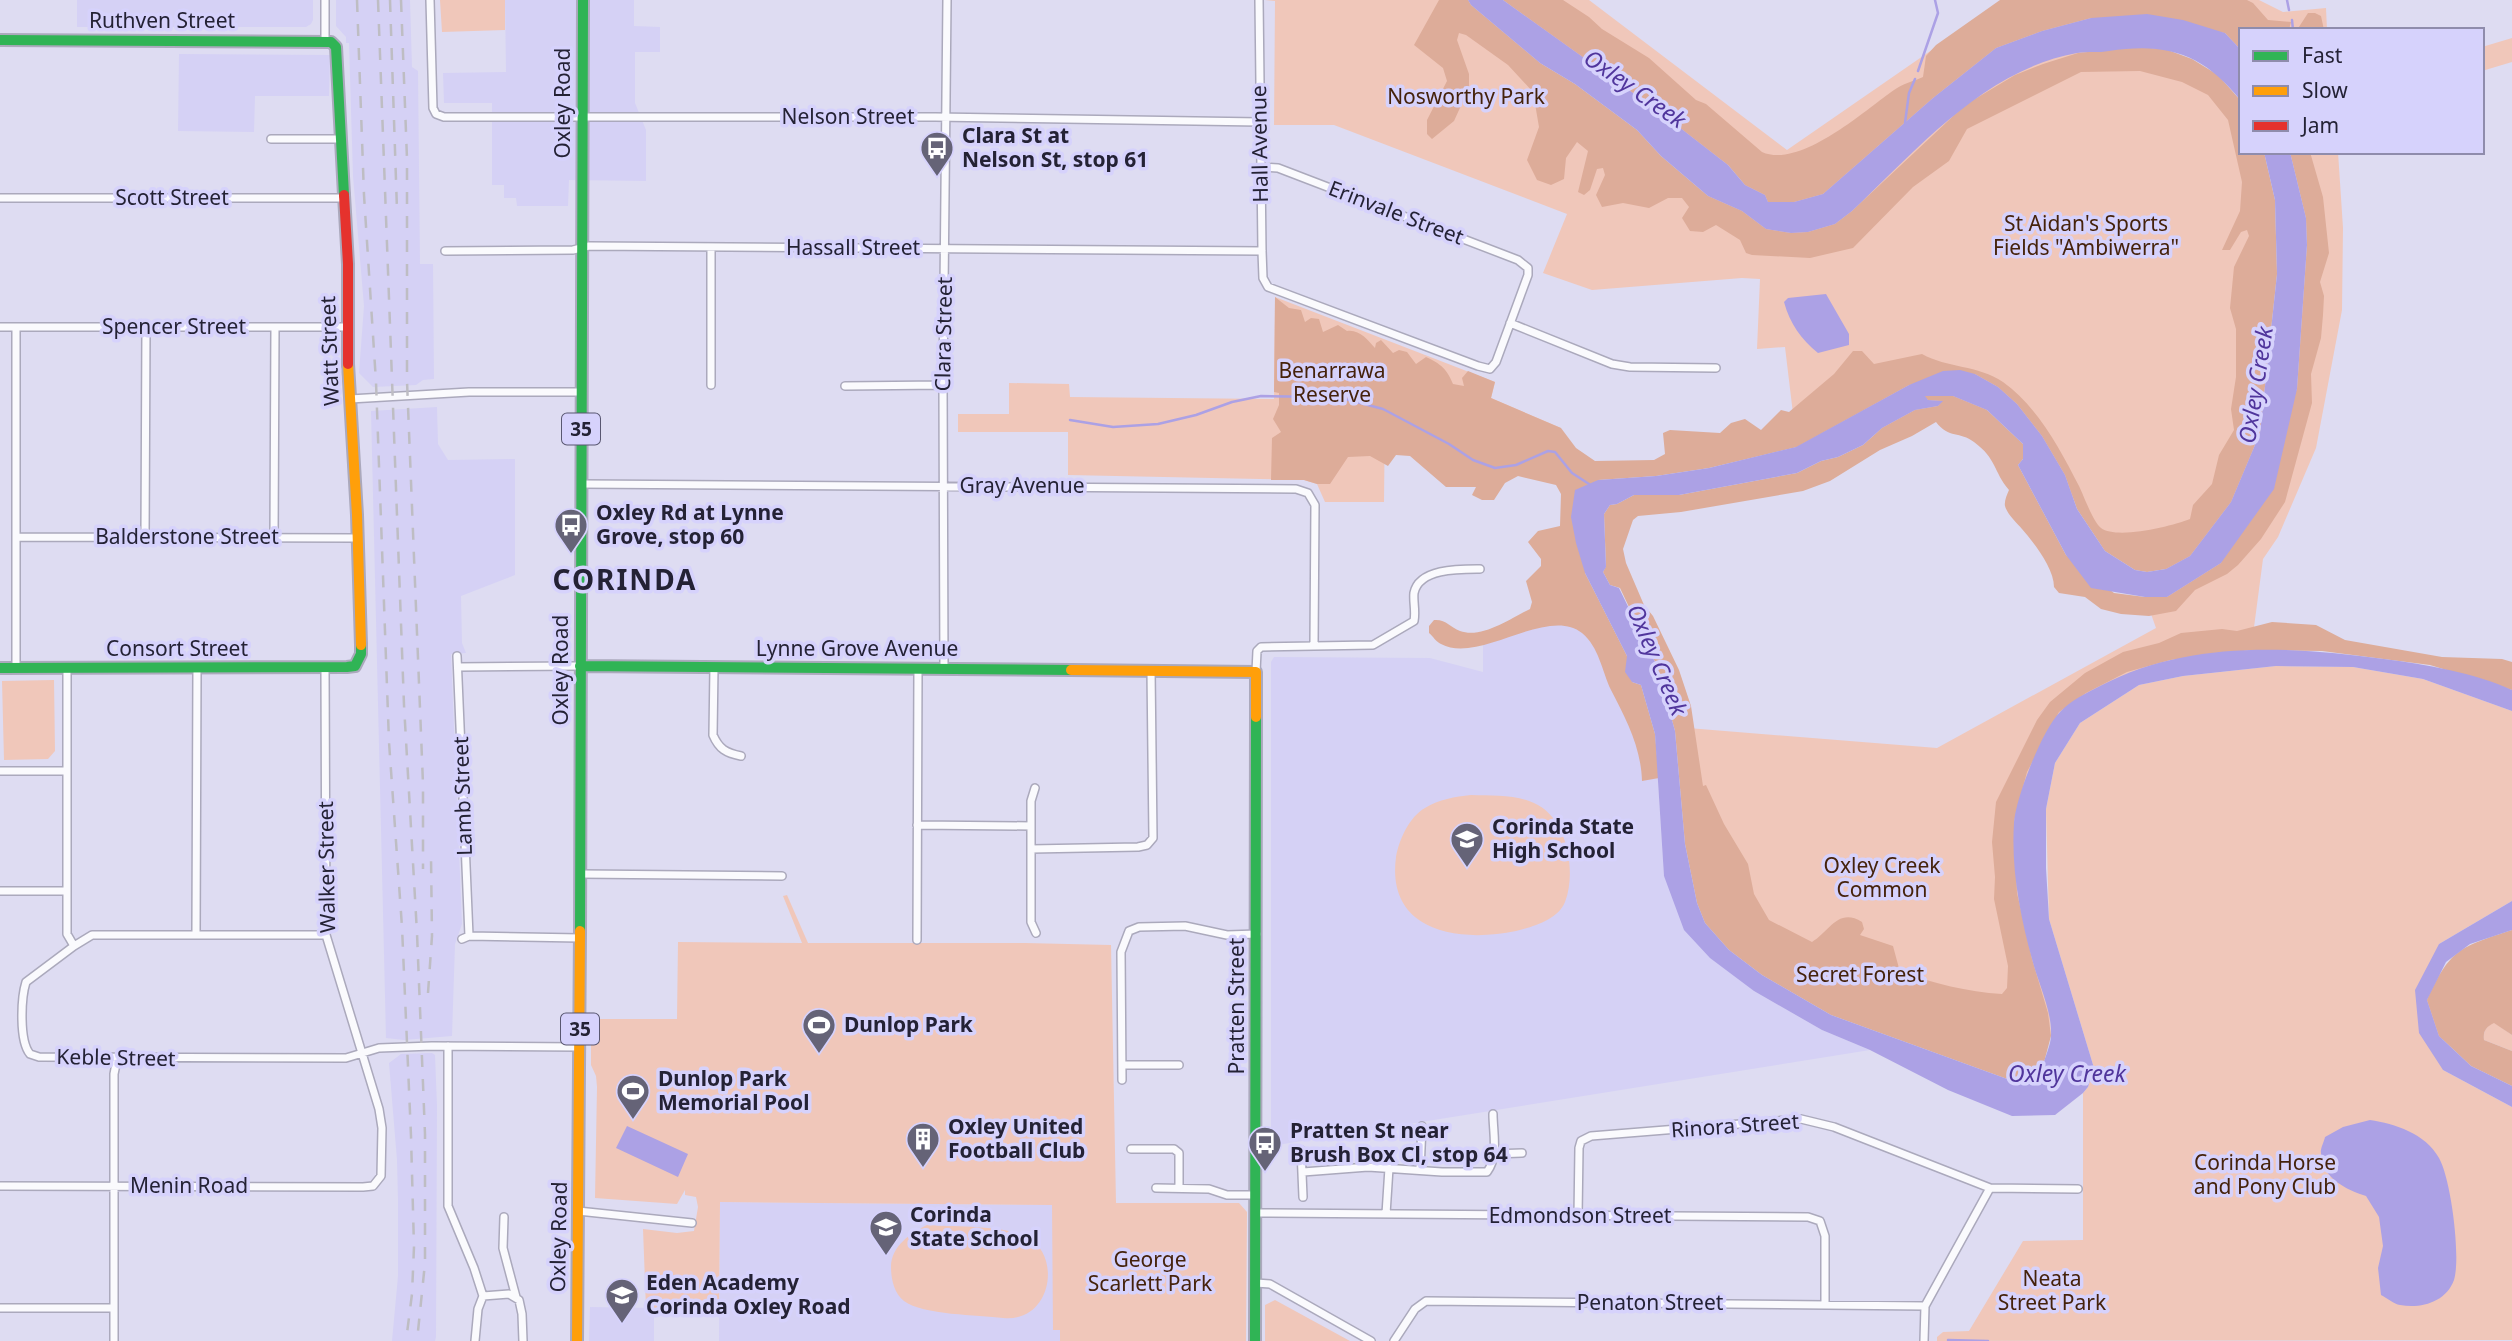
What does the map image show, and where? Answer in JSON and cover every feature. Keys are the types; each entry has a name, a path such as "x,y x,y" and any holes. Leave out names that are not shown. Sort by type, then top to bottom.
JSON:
{"street":[{"path":"325,0 325,41"},
{"name":"Nelson Street","path":"430,0 434,110 437,115 444,117 947,117 1260,122"},
{"name":"Oxley Road","path":"577,1341 583,0"},
{"name":"Clara Street","path":"944,668 943,385 947,0"},
{"name":"Hall Avenue","path":"1259,0 1262,251 1263,278 1268,287 1490,369 1496,362 1510,323"},
{"name":"Ruthven Street","path":"0,40 325,41"},
{"name":"Watt Street","path":"325,41 333,43 338,50 340,139 348,264 347,327 358,538 361,654 355,666"},
{"path":"271,139 340,139"},
{"name":"Erinvale Street","path":"1261,167 1278,168 1518,260 1528,268 1528,275 1510,323"},
{"name":"Scott Street","path":"0,198 344,198"},
{"path":"711,247 712,385"},
{"name":"Hassall Street","path":"445,251 711,247 1262,251"},
{"path":"1510,323 1612,363 1630,366 1716,368"},
{"name":"Spencer Street","path":"0,327 347,327"},
{"path":"16,327 16,668"},
{"path":"145,537 146,327"},
{"path":"274,538 275,327"},
{"path":"845,386 943,385"},
{"path":"350,399 469,392 582,392"},
{"name":"Gray Avenue","path":"581,484 1296,489 1308,493 1315,505 1314,645"},
{"name":"Balderstone Street","path":"16,537 358,538"},
{"path":"1256,672 1257,652 1261,647 1373,645 1414,621 1414,596 1420,582 1430,575 1480,569"},
{"name":"Lamb Street","path":"457,656 466,937 580,938"},
{"name":"Consort Street","path":"0,668 355,666"},
{"name":"Walker Street","path":"325,667 326,935 379,1109 382,1128 382,1176 377,1182"},
{"name":"Lynne Grove Avenue","path":"458,667 1256,672"},
{"path":"714,667 713,735 717,745 727,753 741,756"},
{"path":"67,668 67,934 74,946 92,935 326,935"},
{"path":"196,935 197,668"},
{"path":"917,940 918,668"},
{"path":"1031,849 1138,848 1147,845 1153,838 1151,670"},
{"name":"Pratten Street","path":"1255,1341 1256,672"},
{"path":"0,772 66,771"},
{"path":"1035,788 1031,801 1031,922 1036,933"},
{"path":"917,825 1031,826"},
{"path":"580,874 782,876"},
{"path":"0,891 67,891"},
{"path":"1122,1080 1121,952 1129,931 1139,927 1185,926 1227,935 1257,934"},
{"name":"Keble Street","path":"74,946 26,982 22,1002 26,1049 38,1057 345,1058 379,1048 580,1047"},
{"path":"448,1046 448,1206 483,1296 478,1309 475,1341"},
{"path":"114,1341 114,1074 117,1059"},
{"path":"1122,1065 1179,1065"},
{"path":"1303,1172 1389,1168 1487,1172 1493,1164 1493,1114"},
{"name":"Rinora Street","path":"1578,1216 1579,1148 1581,1141 1591,1136 1801,1119 1833,1126 1990,1188 2078,1189"},
{"path":"1420,1170 1422,1126"},
{"path":"1132,1149 1174,1149 1179,1153 1179,1188"},
{"path":"1301,1150 1303,1197"},
{"path":"1494,1154 1522,1153"},
{"path":"1386,1214 1389,1168"},
{"name":"Menin Road","path":"0,1186 363,1187 377,1182"},
{"path":"1157,1188 1209,1189 1227,1195 1256,1195"},
{"path":"1924,1341 1925,1306 1990,1188"},
{"path":"578,1211 692,1223"},
{"name":"Edmondson Street","path":"1256,1213 1808,1217 1820,1221 1825,1236 1825,1304"},
{"path":"504,1217 503,1248 522,1314 523,1341"},
{"path":"1256,1283 1270,1284 1371,1341"},
{"path":"483,1296 509,1294 516,1297"},
{"name":"Penaton Street","path":"1394,1341 1415,1309 1426,1301 1925,1306"},
{"path":"0,1308 114,1308"}],"shaded area":[{"path":"77,0 313,0 313,20 306,27 77,27"},
{"path":"336,0 410,0 412,67 418,71 420,264 433,264 434,379 423,380 416,385 373,387 359,373 364,306 353,176 349,43 346,43 346,37 336,26"},
{"path":"505,0 634,0 634,26 660,27 660,52 635,52 635,103 646,130 646,181 569,180 568,206 517,206 516,198 504,198 504,185 492,185 492,103 444,103 443,73 506,72"},
{"path":"179,54 330,55 329,96 255,96 254,132 178,131"},
{"path":"437,407 438,444 448,460 515,459 515,575 461,596 462,643 466,653 451,654 462,924 455,944 452,1036 404,1040 386,1038 371,411"},
{"name":"Corinda State High School","path":"1599,600 1655,734 1664,876 1754,991 1822,1030 1870,1050 1271,1146 1271,662 1274,657 1430,658 1483,672 1483,639"},
{"path":"401,1054 435,1055 437,1106 436,1337 435,1341 392,1341 398,1276 398,1200 389,1063"},
{"name":"Corinda State School","path":"720,1202 1053,1205 1053,1329 1060,1330 1060,1341 719,1341"},
{"name":"Eden Academy Corinda Oxley Road","path":"590,1307 654,1308 654,1341 589,1341"}],"green space":[{"path":"440,0 505,0 505,30 442,32"},
{"name":"St Aidan's Sports Fields \"Ambiwerra\"","path":"1265,0 1468,0 1540,63 1708,196 2105,52 2239,100 2239,154 2264,154 2277,274 2213,528 2105,551 2017,404 1797,447 1785,347 1757,349 1760,279 1742,278 1592,290 1543,273 1567,214 1334,125 1274,125 1275,1"},
{"path":"1439,0 1468,0 1540,63 1575,84 1637,130 1661,156 1708,196 1742,211 1766,229 1791,233 1808,232 1835,224 1965,105 2015,75 2078,53 2136,47 2165,49 2192,59 2218,75 2239,99 2239,154 2264,154 2275,200 2277,274 2260,433 2231,502 2190,556 2166,569 2147,572 2135,570 2105,551 2077,509 2065,475 2042,436 2017,404 1998,387 1975,374 1909,385 1797,447 1709,468 1656,476 1598,480 1585,573 1627,656 1632,682 1641,685 1655,734 1659,778 1642,781 1632,734 1596,652 1582,633 1567,626 1551,626 1474,647 1457,648 1439,643 1429,633 1429,626 1434,620 1445,622 1460,631 1478,632 1530,609 1532,602 1526,581 1541,566 1541,559 1528,542 1538,531 1560,526 1561,494 1556,485 1518,476 1505,483 1494,500 1482,500 1472,495 1476,487 1446,487 1410,456 1396,455 1388,466 1370,456 1348,457 1330,484 1304,480 1271,480 1272,438 1281,432 1273,419 1279,405 1279,393 1274,392 1275,297 1289,308 1301,310 1305,322 1311,318 1319,319 1323,332 1338,325 1347,331 1359,333 1375,348 1376,343 1381,340 1393,353 1399,350 1407,352 1416,364 1426,357 1443,367 1453,384 1464,386 1462,378 1468,371 1495,382 1491,398 1561,428 1576,448 1595,461 1654,460 1665,454 1663,433 1670,430 1720,433 1731,423 1745,419 1761,430 1781,410 1789,412 1834,374 1853,351 1862,351 1874,364 1922,354 1983,372 2003,382 2027,403 2047,429 2098,525 2119,533 2145,531 2190,519 2193,505 2212,484 2219,455 2234,430 2231,409 2236,377 2236,329 2230,308 2234,267 2249,236 2247,230 2241,232 2230,250 2222,250 2240,211 2242,182 2228,120 2208,95 2182,82 2140,71 2081,72 1967,129 1949,161 1913,187 1853,248 1810,258 1752,255 1746,253 1740,240 1716,225 1703,232 1690,231 1682,218 1689,207 1682,198 1668,198 1649,208 1623,203 1602,207 1596,195 1605,175 1603,168 1597,169 1590,190 1584,195 1578,192 1588,151 1577,142 1566,158 1564,179 1551,185 1537,180 1527,160 1539,127 1533,92 1508,65 1466,35 1459,33 1457,40 1469,74 1469,88 1454,121 1432,139 1427,134 1427,120 1447,81 1443,68 1414,45"},
{"path":"1503,0 1589,0 1787,150 2004,0 2259,0 2283,12 2326,8 2327,28 2239,28 2239,48 2225,33 2183,20 1823,194 1728,165"},
{"path":"1503,0 1563,0 1602,29 1649,58 1696,100 1706,104 1762,152 1777,155 1813,145 1897,88 1923,77 1926,56 1936,45 2000,0 2247,0 2268,20 2291,22 2290,28 2239,28 2239,48 2225,33 2091,18 2042,31 1996,48 1933,98 1823,194 1794,202 1768,202 1765,195 1745,185 1728,165 1661,113"},
{"path":"2308,13 2321,16 2324,28 2298,28"},
{"path":"2512,38 2512,62 2484,70 2484,46"},
{"name":"Oxley Creek Common","path":"2290,154 2338,154 2343,228 2342,310 2316,448 2278,537 2263,559 2251,650 2170,660 2039,747 2051,1036 1720,912 1688,728 1937,748 2156,628 2145,597 2297,389 2307,245 2306,218"},
{"name":"Secret Forest","path":"2290,154 2311,154 2323,197 2329,253 2320,282 2324,296 2321,338 2311,374 2312,403 2285,502 2261,539 2238,565 2227,574 2195,590 2176,611 2149,616 2121,614 2101,609 2085,597 2059,593 2042,556 2006,509 2009,490 1987,454 1969,439 1945,431 1936,422 1880,450 1830,481 1803,491 1681,512 1638,516 1633,520 1623,549 1626,563 1644,605 1653,616 1679,670 1691,706 1703,786 1706,785 1724,824 1748,864 1754,894 1769,920 1812,942 1840,919 1854,918 1862,922 1864,929 1860,935 1893,946 1900,972 1951,986 2002,994 2007,988 2008,966 1994,899 1992,842 1996,802 2037,720 2050,702 2085,673 2123,652 2159,643 2181,633 2222,629 2237,631 2272,622 2316,625 2345,640 2442,657 2502,659 2512,662 2512,690 2430,665 2322,651 2251,650 2170,660 2127,672 2086,693 2059,712 2027,772 2014,821 2017,893 2048,1013 2051,1036 2043,1066 2023,1080 2010,1080 1831,1015 1762,975 1729,950 1705,923 1697,903 1685,844 1675,731 1657,666 1620,588 1610,585 1603,572 1606,566 1604,514 1610,505 1634,495 1679,495 1797,473 1863,445 1882,428 1915,410 1938,406 1942,401 1928,400 1923,396 1953,396 1987,410 2023,444 2023,459 2018,465 2066,555 2114,593 2167,597 2221,563 2297,389 2307,245 2306,218"},
{"name":"Benarrawa Reserve","path":"1275,297 1495,382 1491,398 1561,428 1555,452 1385,410 1384,502 1325,502 1317,484 1304,480 1068,475 1068,432 958,432 958,414 1009,414 1009,383 1069,384 1070,397 1274,399"},
{"name":"Corinda Horse and Pony Club","path":"2276,666 2353,667 2423,679 2512,711 2512,901 2439,944 2443,1070 2512,1107 2512,1340 1937,1341 1937,1337 1943,1332 1969,1331 2023,1241 2083,1240 2083,1093 2088,1087 2094,1068 2049,919 2046,809 2055,763 2080,723 2139,685 2183,676"},
{"path":"54,680 55,751 48,759 4,760 2,681"},
{"path":"1471,795 1527,800 1545,810 1554,820 1566,846 1570,875 1565,902 1557,914 1537,925 1516,931 1472,935 1450,933 1431,927 1415,917 1403,902 1396,882 1396,857 1402,836 1410,823 1419,812 1430,805"},
{"name":"Dunlop Park","path":"787,895 808,943 1111,945 1116,1203 1239,1203 1247,1212 1246,1341 1060,1341 1060,1330 1053,1330 1052,1205 720,1202 719,1309 646,1308 643,1229 677,1233 694,1231 698,1207 696,1197 685,1195 685,1190 677,1204 595,1198 597,1087 591,1065 591,1019 677,1019 678,942 802,943 783,896"},
{"path":"2512,930 2512,1035 2494,1023 2486,1030 2484,1040 2512,1051 2512,1086 2471,1066 2439,1036 2427,1000 2443,970 2459,952 2480,941"},
{"path":"2494,1022 2512,1035 2512,1051 2484,1040 2486,1030"},
{"path":"927,1225 993,1228 1027,1237 1038,1246 1045,1258 1048,1272 1041,1300 1032,1310 1019,1317 1003,1318 937,1312 904,1301 894,1286 892,1259 903,1241"},
{"path":"1275,1300 1350,1341 1265,1341 1265,1305"}],"water":[{"name":"Oxley Creek","path":"1468,0 1503,0 1661,113 1728,165 1745,185 1765,195 1768,202 1794,202 1823,194 1933,98 1996,48 2042,31 2091,18 2147,14 2183,20 2225,33 2239,48 2239,99 2213,72 2198,62 2166,50 2149,48 2081,52 2043,62 2012,76 1954,115 1835,224 1808,232 1791,233 1766,229 1742,211 1708,196 1661,156 1637,130 1575,84 1540,63"},
{"name":"Oxley Creek","path":"2264,154 2290,154 2306,218 2307,245 2297,389 2274,489 2221,563 2167,597 2145,597 2091,588 2066,555 2018,465 2023,459 2023,444 1987,410 1953,396 1925,396 1928,400 1943,401 1938,406 1915,410 1882,428 1863,445 1797,473 1679,495 1634,495 1610,505 1604,514 1606,567 1603,572 1610,585 1619,588 1657,666 1675,731 1685,844 1697,903 1705,923 1729,950 1762,975 1831,1015 2010,1080 2023,1080 2043,1066 2051,1035 2047,1006 2020,909 2015,875 2014,823 2020,797 2038,748 2053,721 2068,704 2133,671 2203,654 2239,650 2312,651 2399,661 2466,674 2512,690 2512,711 2423,679 2353,667 2276,666 2183,676 2139,685 2080,723 2055,763 2046,809 2046,868 2049,919 2094,1068 2088,1087 2055,1115 2012,1116 1948,1090 1870,1050 1822,1030 1754,991 1710,958 1684,930 1664,876 1655,734 1641,685 1632,682 1625,672 1627,656 1585,573 1571,517 1575,490 1598,480 1656,476 1709,468 1796,447 1909,385 1943,371 1960,370 1975,374 1998,387 2017,404 2042,436 2065,475 2077,509 2105,551 2135,570 2147,572 2166,569 2190,556 2231,502 2260,433 2277,274 2275,200"},
{"path":"1826,294 1849,334 1849,345 1818,353 1797,330 1784,302 1788,298"},
{"path":"2512,901 2512,930 2470,944 2446,962 2427,1000 2439,1036 2471,1066 2512,1086 2512,1107 2443,1070 2419,1033 2415,990 2439,944"},
{"path":"2370,1120 2399,1127 2418,1136 2433,1149 2443,1168 2454,1218 2456,1269 2454,1280 2445,1294 2424,1305 2400,1305 2381,1295 2378,1268 2383,1246 2379,1217 2366,1196 2336,1182 2322,1162 2321,1151 2325,1137 2343,1127"},
{"path":"627,1126 688,1154 678,1177 616,1148"}],"waterway":[{"path":"1918,71 1938,13 1935,0"},
{"path":"2287,0 2289,10"},
{"path":"2292,20 2293,28"},
{"path":"1905,123 1909,93 1915,79"},
{"path":"1070,420 1113,427 1158,424 1261,396 1345,399 1383,409 1473,460 1495,468 1516,465 1548,451 1555,452 1572,473 1589,484"},
{"path":"1948,1340 1988,1341"}],"railway":[{"path":"357,0 364,195 376,382 389,742 402,927 411,1136 414,1247 406,1341"},
{"path":"378,0 404,705 425,1134 425,1263 417,1341"},
{"path":"390,0 397,210"},
{"path":"401,0 407,159 407,381 423,784 423,869"},
{"path":"428,993 432,936 431,856"}],"traffic: fast":[{"path":"580,931 583,0"},
{"path":"0,40 331,42 336,47 344,195"},
{"path":"0,668 347,667 355,666 361,654 361,645"},
{"path":"580,666 1071,670"},
{"path":"1255,1341 1256,717"}],"traffic: slow":[{"path":"348,364 361,645"},
{"path":"1071,670 1256,672 1256,717"},
{"path":"577,1341 580,931"}],"traffic: jam":[{"path":"344,195 348,264 348,364"}],"place":[{"name":"Clara St at Nelson St, stop 61","path":"937,178"},
{"name":"Oxley Rd at Lynne Grove, stop 60","path":"571,555"},
{"name":"Corinda State High School","path":"1467,869"},
{"name":"Dunlop Park","path":"819,1055"},
{"name":"Dunlop Park Memorial Pool","path":"633,1121"},
{"name":"Oxley United Football Club","path":"923,1169"},
{"name":"Pratten St near Brush Box Cl, stop 64","path":"1265,1173"},
{"name":"Corinda State School","path":"886,1257"},
{"name":"Eden Academy Corinda Oxley Road","path":"622,1325"}],"district":[{"name":"CORINDA","path":"625,580"}],"park label":[{"name":"Nosworthy Park","path":"1466,97"},
{"name":"George Scarlett Park","path":"1150,1272"},
{"name":"Neata Street Park","path":"2052,1291"}]}
